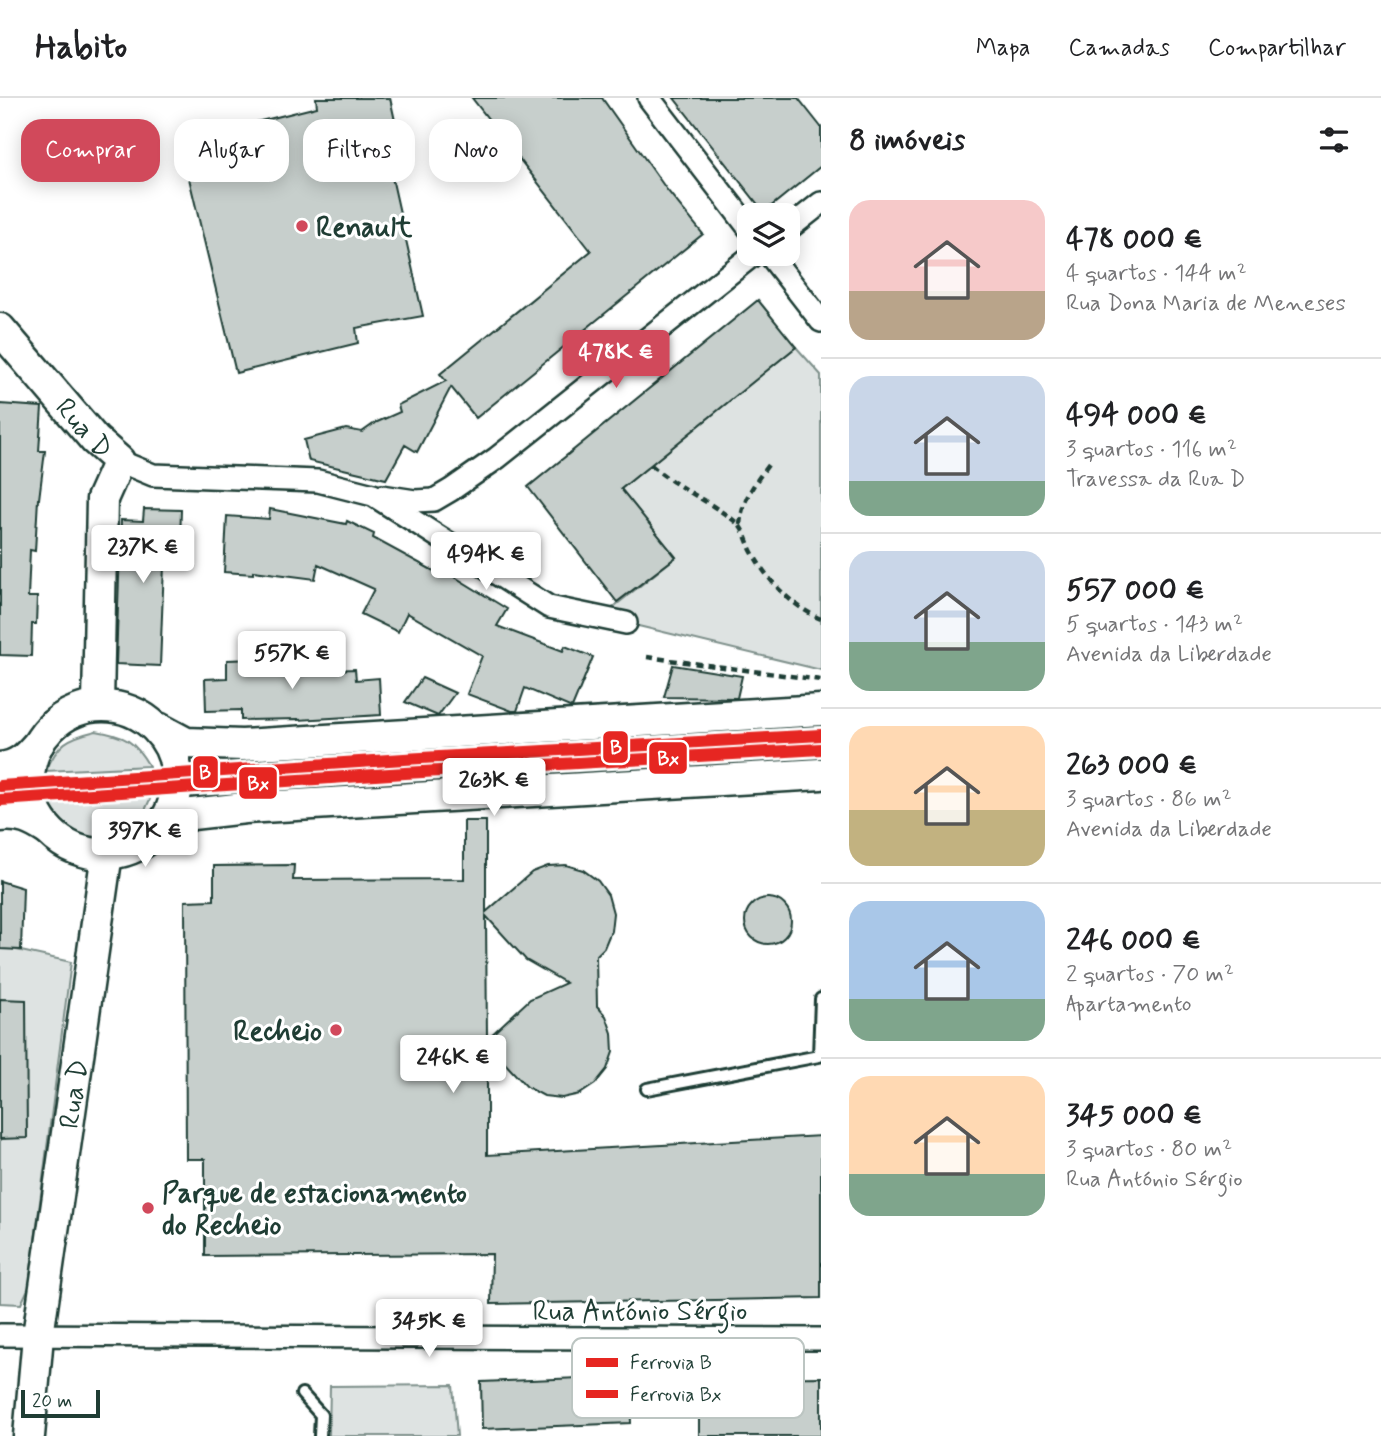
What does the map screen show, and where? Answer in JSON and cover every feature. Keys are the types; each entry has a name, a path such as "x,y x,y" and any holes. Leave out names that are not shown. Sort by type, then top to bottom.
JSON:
{"street":[{"path":"649,98 737,212"},
{"path":"800,220 821,203"},
{"path":"119,461 153,475 318,481 373,495 415,501 434,500 497,458 739,266"},
{"path":"778,266 821,321"},
{"name":"Rua D","path":"0,328 95,440 119,461 102,499 98,705"},
{"path":"373,495 549,607 626,623"},
{"path":"0,768 12,767 27,758 54,723 75,711 98,705 122,708 144,717 186,743 242,745 821,710"},
{"path":"158,728 170,748 177,782 168,815 158,830"},
{"path":"39,742 32,757 29,788 32,803 48,830"},
{"path":"0,816 15,814 29,818 65,844 86,852 107,853 126,850 143,842 158,830 192,814 245,808 821,774"},
{"name":"Rua D","path":"29,1436 38,1336 107,853"},
{"name":"Rua António Sérgio","path":"0,1335 572,1338"}],"lane":[{"path":"647,1089 820,1057 821,999"},
{"path":"302,1394 321,1415 320,1436"}],"path":[{"path":"651,465 669,480 713,506 740,526 766,575 804,612 821,619"},
{"path":"740,526 741,511 750,490 768,465"},
{"path":"647,657 821,680"}],"shaded area":[{"path":"796,347 821,375 821,670 626,623 606,613 676,557 621,489"},
{"path":"96,731 128,741 149,766 46,771 59,748 65,743"},
{"path":"151,797 142,816 134,825 111,838 99,839 74,833 55,816 49,804"},
{"path":"0,949 12,949 71,962 29,1287 21,1304 0,1303"},
{"path":"453,1385 457,1436 329,1436 330,1386"}],"building":[{"name":"Renault","path":"316,98 390,98 395,119 303,119 303,182 393,182 423,316 356,328 358,343 236,373 190,182 289,182 289,119 269,119 317,107"},
{"path":"472,98 602,98 667,190 703,234 476,418 451,387 417,452 405,445 386,479 309,461 304,440 346,429 362,432 400,412 398,405 446,381 440,374 591,251 522,162 522,119 488,119"},
{"path":"674,98 798,98 821,127 821,166 775,203 757,203"},
{"path":"758,300 796,347 621,489 676,557 617,602 528,487"},
{"path":"0,404 42,407 39,451 45,451 38,499 35,551 30,550 28,597 37,597 36,624 32,624 31,656 0,655"},
{"path":"144,509 181,510 180,541 165,540 160,666 116,664 121,520 143,521"},
{"path":"270,509 346,524 347,521 374,534 373,538 443,576 445,571 507,609 497,626 563,651 565,646 593,657 572,708 525,688 517,711 467,694 482,656 407,613 398,632 361,614 374,589 318,564 315,579 253,571 253,574 224,572 227,516 269,519"},
{"path":"285,658 286,663 332,660 333,670 355,669 356,680 379,678 381,715 241,720 241,710 206,711 205,679 227,678 227,660"},
{"path":"673,665 742,676 737,698 664,697"},
{"path":"422,678 455,693 438,716 405,702"},
{"path":"425,751 427,780 383,782 381,754"},
{"name":"Recheio","path":"464,821 486,821 486,912 532,872 548,866 566,865 583,870 598,881 608,895 613,913 611,931 604,948 596,956 597,1006 606,1016 612,1033 613,1052 607,1069 595,1084 580,1094 562,1098 544,1096 527,1087 487,1044 487,1155 821,1136 821,1298 491,1304 492,1254 205,1256 205,1159 186,1159 185,901 214,900 214,866 294,865 293,880 464,879","holes":["486,916 526,960 566,983 530,999 487,1039"]},
{"path":"0,881 23,888 21,950 0,949"},
{"path":"768,898 784,905 791,921 784,937 768,944 752,937 745,921 752,905"},
{"path":"0,999 26,1000 27,1138 0,1139"},
{"path":"804,1377 821,1377 821,1436 699,1436 699,1418 804,1418"},
{"path":"572,1378 572,1418 631,1418 631,1423 482,1429 481,1382"}],"rail line":[{"name":"B","path":"0,786 821,735"},
{"name":"Bx","path":"1,800 821,749"}],"place":[{"name":"Renault","path":"302,226"},
{"name":"Recheio","path":"336,1030"},
{"name":"Parque de estacionamento do Recheio","path":"148,1208"}]}
